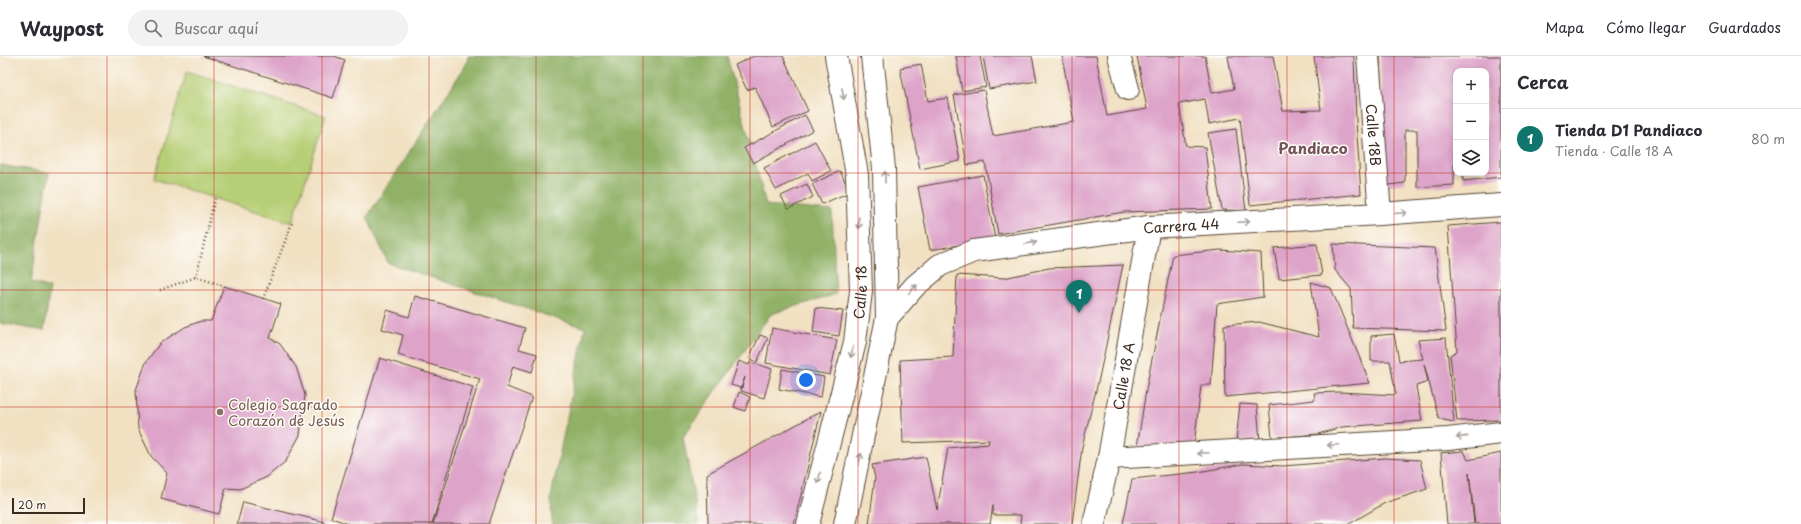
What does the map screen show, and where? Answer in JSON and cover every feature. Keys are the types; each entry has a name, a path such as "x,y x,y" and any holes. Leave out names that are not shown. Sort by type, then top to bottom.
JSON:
{"street":[{"name":"Calle 18","path":"808,524 855,342 862,291 857,175 836,56"},
{"name":"Calle 18","path":"845,524 887,318 884,169 872,56"},
{"path":"1119,56 1128,89"},
{"name":"Calle 18B","path":"1368,56 1380,214"},
{"name":"Carrera 44","path":"887,318 915,286 940,265 974,252 1149,227 1380,214 1501,204"},
{"name":"Calle 18 A","path":"1094,524 1109,458 1149,227"},
{"path":"1109,458 1440,440 1501,433"}],"path":[{"path":"196,277 215,198"},
{"path":"263,299 292,223"},
{"path":"160,290 196,277 224,286"}],"green space":[{"path":"468,56 727,56 766,205 832,211 836,294 771,314 683,437 699,524 552,524 551,497 585,328 388,263 367,217 467,63"},
{"path":"187,71 326,116 292,223 154,179"},
{"path":"0,165 49,173 31,282 50,288 44,331 0,323"}],"building":[{"path":"203,56 334,56 345,60 333,98"},
{"path":"754,56 783,56 808,111 773,127 755,87 747,90 735,65"},
{"path":"956,56 980,56 986,87 962,91"},
{"path":"983,56 1032,56 1037,81 989,89"},
{"path":"1062,56 1096,56 1107,116 1147,109 1137,56 1205,56 1212,93 1234,89 1228,56 1273,56 1283,111 1321,110 1314,56 1354,56 1356,121 1361,194 1250,205 1240,118 1209,124 1205,99 1179,104 1186,146 1205,147 1212,209 1124,212 998,234 985,162 967,165 954,95 984,90 993,136 1074,122"},
{"path":"1380,56 1501,56 1501,177 1463,181 1463,176 1489,176 1489,68 1453,68 1454,185 1417,187 1417,130 1405,130 1405,183 1381,186 1382,104"},
{"path":"921,64 928,101 948,98 960,161 920,169 900,68"},
{"path":"805,115 813,130 753,163 744,148"},
{"path":"1236,129 1246,211 1222,210 1208,133"},
{"path":"815,141 831,171 812,181 808,173 776,190 764,168"},
{"path":"840,171 850,192 822,204 812,184"},
{"path":"983,175 995,239 930,250 918,187"},
{"path":"807,184 813,197 788,209 781,196"},
{"path":"1501,222 1501,420 1457,421 1450,355 1457,351 1448,226"},
{"path":"1317,244 1322,275 1279,279 1274,248"},
{"path":"1333,244 1435,248 1446,331 1353,328 1351,289 1335,270"},
{"path":"1220,250 1261,253 1263,297 1217,304 1211,385 1201,385 1194,446 1137,447 1147,384 1173,255"},
{"path":"1123,265 1099,378 1082,447 1072,524 1020,524 1021,515 993,515 993,505 990,524 869,524 875,478 872,465 926,457 937,510 948,448 988,444 989,440 903,443 900,360 953,357 957,275 1004,278 1049,268"},
{"path":"1311,282 1331,288 1370,383 1225,397 1224,325 1259,322 1319,337"},
{"name":"Colegio Sagrado Corazón de Jesús","path":"224,286 281,304 270,338 280,344 296,367 305,395 300,435 286,461 267,477 240,489 226,488 219,514 161,499 167,473 151,456 138,429 136,390 146,362 160,343 185,327 201,321 211,321"},
{"path":"415,296 525,328 519,349 537,354 532,372 513,366 507,387 532,397 489,524 433,524 480,379 398,355 403,335 382,329 387,310 409,317"},
{"path":"816,308 843,311 839,336 813,332"},
{"path":"772,328 837,340 830,375 766,363"},
{"path":"1394,334 1399,361 1423,359 1418,340 1446,338 1454,422 1439,419 1424,364 1428,382 1416,386 1422,421 1342,427 1318,434 1272,438 1269,405 1315,400 1314,393 1339,392 1396,395 1390,361 1371,361 1371,336"},
{"path":"760,335 768,338 757,362 749,358"},
{"name":"Colegio Sagrado Corazón de Jesús","path":"380,358 473,387 432,524 349,524 331,518"},
{"path":"739,361 749,365 750,362 772,369 764,398 741,391 745,377 741,388 731,385"},
{"path":"782,369 824,377 821,397 779,389"},
{"path":"739,392 750,397 745,411 734,407"},
{"path":"1240,404 1257,405 1260,441 1236,441"},
{"path":"821,411 794,524 708,524 707,474"},
{"path":"1464,451 1468,460 1501,453 1501,524 1475,524 1469,473 1474,524 1447,524 1441,453"},
{"path":"1385,458 1420,460 1427,489 1385,503 1349,524 1123,524 1132,479 1198,472 1243,464 1283,466"},
{"path":"243,502 321,521 330,524 237,524"}],"place":[{"name":"Tienda D1 Pandiaco","path":"1079,313"},
{"name":"Colegio Sagrado Corazón de Jesús","path":"220,412"}],"district":[{"name":"Pandiaco","path":"1313,147"}]}
